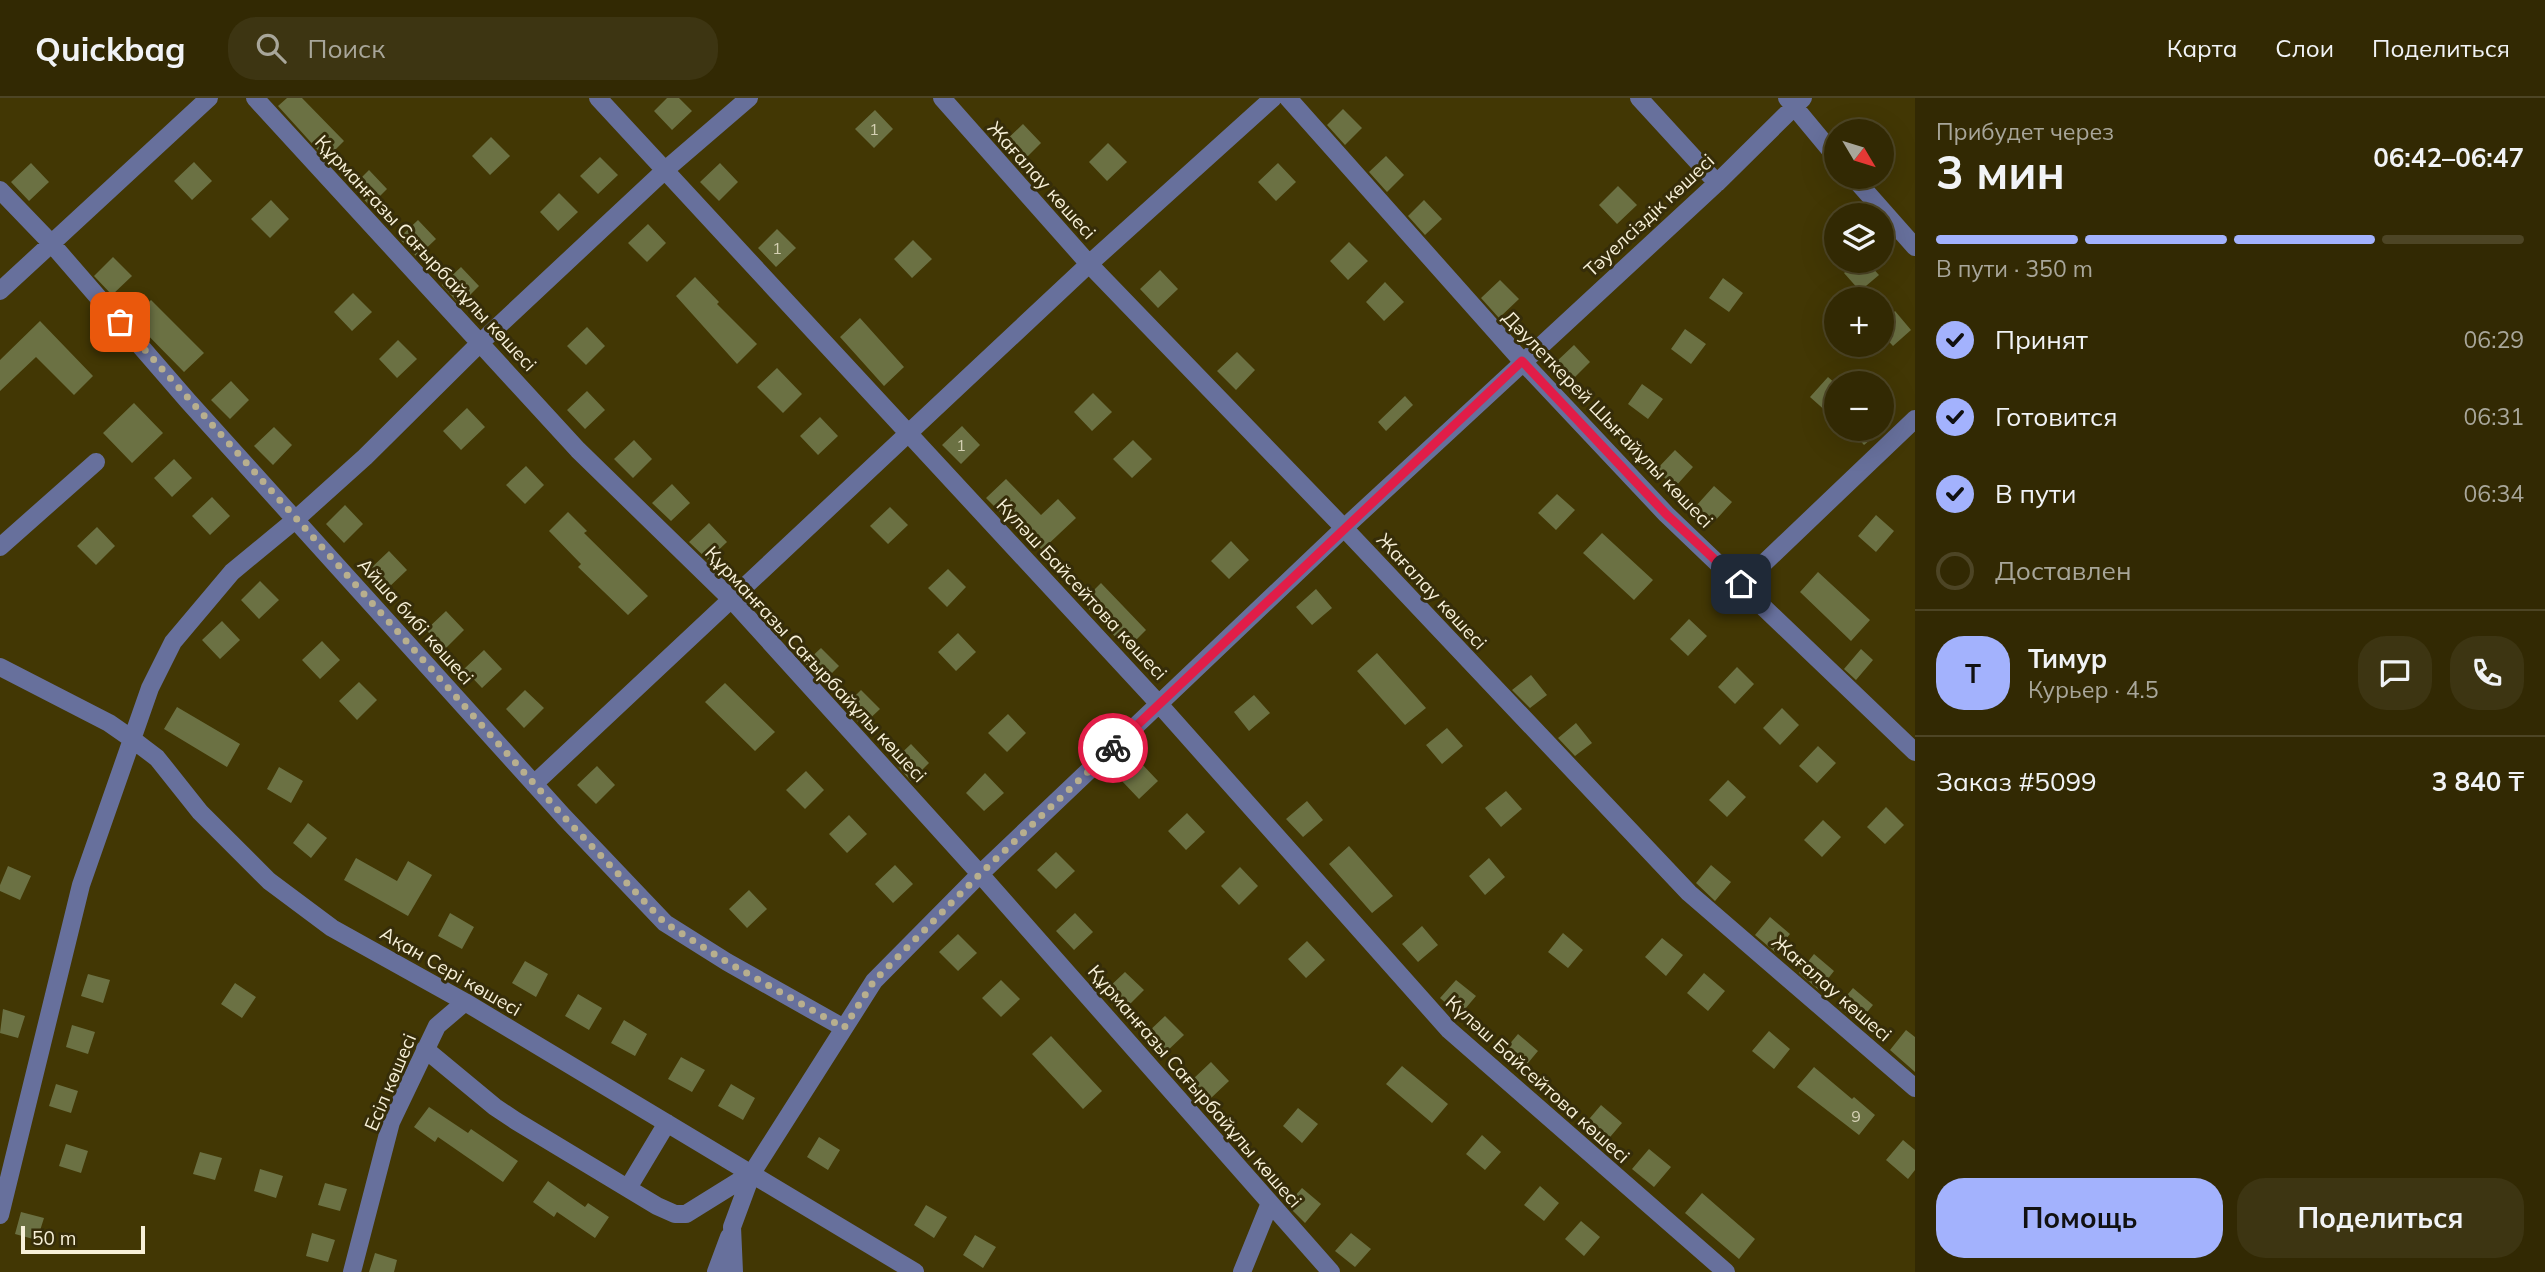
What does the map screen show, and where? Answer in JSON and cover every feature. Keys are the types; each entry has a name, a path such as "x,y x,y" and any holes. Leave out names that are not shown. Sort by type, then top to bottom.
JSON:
{"street":[{"path":"0,291 209,98"},
{"name":"Құрманғазы Сағырбайұлы көшесі","path":"255,98 578,450 731,599 980,874 1331,1272"},
{"name":"Күләш Байсейтова көшесі","path":"598,98 1159,704 1448,1030 1726,1272"},
{"path":"0,1215 82,885 150,688 173,642 232,572 365,457 480,343 664,171 748,98"},
{"name":"Жағалау көшесі","path":"942,98 1089,264 1344,528 1689,893 1915,1088"},
{"path":"534,784 908,432 1273,98"},
{"name":"Дәулеткерей Шығайұлы көшесі","path":"1288,98 1522,361 1666,514 1915,752"},
{"path":"1639,98 1717,183"},
{"path":"1795,101 1824,141"},
{"name":"Тәуелсіздік көшесі","path":"752,1173 874,981 980,874 1344,528 1717,183 1795,101"},
{"path":"1864,189 1915,247"},
{"name":"Айша бибі көшесі","path":"0,190 51,243 295,520 534,784 665,923 727,962 844,1028"},
{"path":"1741,584 1915,419"},
{"path":"0,547 96,461"},
{"name":"Ақан Сері көшесі","path":"0,667 132,738 157,758 200,812 269,881 332,928 465,1002 915,1272"},
{"name":"Есіл көшесі","path":"352,1272 391,1122 437,1026 465,1002"},
{"path":"425,1049 495,1107 674,1214 686,1214 752,1173"},
{"path":"628,1188 667,1123"},
{"path":"716,1272 752,1173"},
{"path":"1242,1272 1270,1203"},
{"path":"732,1227 734,1272"}],"building":[{"path":"287,98 302,98 344,141 326,159 278,106"},
{"path":"667,98 679,98 692,111 672,130 654,111"},
{"path":"1343,109 1362,128 1345,145 1327,125"},
{"path":"875,110 893,129 874,148 855,129"},
{"path":"1023,124 1041,143 1022,162 1003,143"},
{"path":"491,137 510,156 490,175 472,156"},
{"path":"1108,143 1127,162 1107,181 1089,162"},
{"path":"1386,156 1404,175 1387,192 1369,172"},
{"path":"600,157 618,175 598,194 580,176"},
{"path":"194,162 212,181 192,200 174,181"},
{"path":"31,163 49,182 29,201 11,182"},
{"path":"720,163 738,182 719,201 700,182"},
{"path":"1278,163 1296,182 1276,201 1258,182"},
{"path":"369,170 387,189 370,206 352,187"},
{"path":"1618,186 1637,205 1617,224 1599,205"},
{"path":"559,193 578,212 558,231 540,212"},
{"path":"271,200 289,219 270,238 251,219"},
{"path":"1424,200 1442,219 1425,235 1408,216"},
{"path":"418,220 436,239 417,257 399,238"},
{"path":"648,224 666,243 647,262 628,243"},
{"path":"777,229 796,248 776,267 758,248"},
{"path":"913,240 932,259 912,278 894,259"},
{"path":"1349,242 1368,261 1348,280 1330,261"},
{"path":"113,257 132,276 112,295 94,276"},
{"path":"461,267 479,286 460,305 442,285"},
{"path":"1160,270 1178,289 1158,308 1140,289"},
{"path":"1844,273 1879,275 1865,287 1856,287"},
{"path":"695,277 719,302 717,304 757,344 737,364 676,296"},
{"path":"1723,278 1743,293 1729,312 1709,298"},
{"path":"1500,280 1519,299 1499,318 1481,298"},
{"path":"1385,282 1404,302 1384,321 1366,302"},
{"path":"353,293 372,312 352,331 334,312"},
{"path":"151,300 204,353 184,372 132,319"},
{"path":"1894,312 1911,330 1894,345"},
{"path":"860,318 904,367 884,386 840,337"},
{"path":"40,321 93,376 74,395 36,357 0,391 0,360"},
{"path":"587,327 605,346 586,365 567,346"},
{"path":"1685,329 1706,344 1691,364 1671,349"},
{"path":"398,340 417,359 397,378 379,359"},
{"path":"1574,345 1590,362 1573,379 1556,362"},
{"path":"1237,352 1255,370 1236,390 1217,371"},
{"path":"777,368 802,394 783,413 757,387"},
{"path":"231,381 249,400 230,419 211,400"},
{"path":"1824,381 1824,409 1810,397"},
{"path":"1642,384 1663,399 1648,419 1628,404"},
{"path":"587,391 605,410 585,429 567,410"},
{"path":"1093,393 1112,412 1092,431 1074,412"},
{"path":"1405,396 1413,405 1386,431 1378,422"},
{"path":"134,403 163,433 132,463 103,433"},
{"path":"467,408 485,427 461,450 443,431"},
{"path":"820,417 838,436 818,455 800,436"},
{"path":"962,426 980,445 961,464 942,445"},
{"path":"274,427 292,445 273,465 254,446"},
{"path":"634,440 652,459 633,478 614,459"},
{"path":"1133,440 1152,459 1132,478 1113,459"},
{"path":"1675,450 1693,467 1675,487 1656,470"},
{"path":"174,459 192,478 172,497 154,478"},
{"path":"526,466 544,485 525,504 506,485"},
{"path":"1006,479 1041,515 1058,499 1076,518 1042,550 1007,514 1005,517 986,498"},
{"path":"672,484 690,503 671,521 652,503"},
{"path":"1714,486 1732,502 1714,522 1696,506"},
{"path":"1557,494 1575,510 1556,530 1538,513"},
{"path":"212,497 230,516 210,535 192,516"},
{"path":"345,505 363,524 344,543 326,524"},
{"path":"890,507 908,525 888,544 870,526"},
{"path":"568,512 587,531 584,533 648,596 628,615 578,567 581,564 549,531"},
{"path":"1876,515 1894,531 1876,552 1858,536"},
{"path":"709,523 727,542 708,560 689,542"},
{"path":"97,527 115,546 96,565 77,546"},
{"path":"1602,533 1653,580 1634,600 1583,553"},
{"path":"1231,541 1249,560 1229,579 1211,561"},
{"path":"389,551 407,570 387,589 369,570"},
{"path":"948,569 966,587 947,607 928,588"},
{"path":"1818,572 1870,620 1851,641 1800,592"},
{"path":"260,581 279,600 259,619 241,600"},
{"path":"1101,583 1146,630 1127,649 1082,602"},
{"path":"1316,589 1332,608 1312,625 1296,607"},
{"path":"446,611 464,630 445,649 426,630"},
{"path":"1689,619 1707,636 1688,656 1670,639"},
{"path":"222,621 240,640 220,659 202,640"},
{"path":"958,633 976,652 956,671 938,652"},
{"path":"322,641 340,660 320,679 302,660"},
{"path":"821,648 839,666 822,683 805,663"},
{"path":"1861,649 1873,660 1856,680 1844,669"},
{"path":"484,650 502,669 482,688 464,669"},
{"path":"1377,653 1426,708 1405,725 1357,671"},
{"path":"1737,667 1754,684 1735,704 1718,687"},
{"path":"1531,675 1547,695 1530,708 1512,690"},
{"path":"359,682 377,700 357,720 339,701"},
{"path":"725,683 775,732 755,751 705,702"},
{"path":"525,690 544,708 524,728 506,709"},
{"path":"861,690 880,709 862,726 844,707"},
{"path":"1254,695 1270,713 1249,731 1234,712"},
{"path":"177,707 240,744 227,767 164,729"},
{"path":"1782,708 1799,725 1780,745 1763,728"},
{"path":"1008,714 1026,733 1007,752 988,733"},
{"path":"1576,723 1592,743 1575,756 1558,738"},
{"path":"1447,728 1463,746 1442,764 1426,745"},
{"path":"911,744 929,763 911,781 893,761"},
{"path":"1818,746 1836,763 1817,783 1799,766"},
{"path":"1140,762 1158,781 1139,799 1121,780"},
{"path":"597,766 615,785 596,804 577,785"},
{"path":"279,767 303,781 291,803 267,789"},
{"path":"806,771 824,790 805,809 786,790"},
{"path":"985,773 1004,793 984,811 966,793"},
{"path":"1728,780 1746,797 1727,817 1709,800"},
{"path":"1506,791 1522,809 1501,827 1485,808"},
{"path":"1307,801 1323,820 1303,837 1286,819"},
{"path":"1886,807 1904,825 1885,844 1867,827"},
{"path":"1187,813 1205,832 1186,850 1168,831"},
{"path":"849,815 867,834 847,853 829,834"},
{"path":"1823,820 1841,837 1822,857 1804,840"},
{"path":"308,823 327,838 311,858 293,843"},
{"path":"1349,846 1393,896 1372,913 1329,864"},
{"path":"1056,852 1075,871 1056,889 1037,870"},
{"path":"356,858 397,881 408,861 432,875 408,916 344,880"},
{"path":"1489,858 1505,877 1485,895 1469,876"},
{"path":"895,865 913,884 893,903 875,884"},
{"path":"1711,865 1731,882 1715,901 1696,883"},
{"path":"8,866 31,876 20,900 0,891"},
{"path":"1240,867 1258,886 1239,905 1221,886"},
{"path":"749,890 767,909 747,928 729,909"},
{"path":"450,913 474,927 462,949 438,936"},
{"path":"1075,913 1093,932 1074,950 1056,931"},
{"path":"1770,917 1790,934 1775,952 1755,935"},
{"path":"1422,926 1438,945 1418,962 1402,944"},
{"path":"1563,933 1583,950 1568,968 1548,952"},
{"path":"958,934 977,953 958,971 939,952"},
{"path":"1662,938 1683,955 1666,976 1645,957"},
{"path":"1307,941 1325,960 1306,978 1288,959"},
{"path":"1814,954 1834,971 1819,990 1799,973"},
{"path":"525,961 548,974 536,997 512,983"},
{"path":"1125,972 1144,990 1125,1009 1106,990"},
{"path":"1704,973 1725,991 1708,1011 1687,993"},
{"path":"88,974 110,980 103,1003 81,996"},
{"path":"1001,980 1020,999 1001,1017 982,998"},
{"path":"1456,980 1476,996 1460,1015 1440,998"},
{"path":"235,983 256,997 242,1018 221,1004"},
{"path":"1853,988 1873,1005 1858,1023 1838,1006"},
{"path":"578,994 602,1008 589,1030 565,1016"},
{"path":"3,1009 25,1016 18,1038 0,1033"},
{"path":"1165,1016 1184,1035 1165,1053 1146,1034"},
{"path":"624,1020 647,1034 635,1056 611,1043"},
{"path":"72,1025 95,1032 88,1054 66,1047"},
{"path":"1906,1030 1915,1037 1915,1072 1890,1050"},
{"path":"1769,1031 1790,1049 1774,1069 1752,1051"},
{"path":"1518,1034 1538,1051 1522,1070 1502,1053"},
{"path":"1051,1036 1102,1091 1083,1109 1032,1054"},
{"path":"681,1057 705,1070 692,1092 668,1079"},
{"path":"1211,1062 1229,1081 1210,1099 1192,1080"},
{"path":"1402,1066 1448,1104 1432,1123 1386,1084"},
{"path":"1814,1067 1875,1115 1859,1135 1797,1087"},
{"path":"56,1084 78,1091 71,1113 49,1106"},
{"path":"731,1084 755,1098 743,1120 718,1106"},
{"path":"1601,1105 1622,1123 1605,1143 1584,1125"},
{"path":"429,1107 468,1133 471,1129 518,1161 503,1182 438,1137 435,1142 414,1127"},
{"path":"1298,1108 1318,1124 1302,1143 1283,1126"},
{"path":"1482,1135 1501,1152 1485,1170 1466,1154"},
{"path":"819,1137 840,1150 828,1170 807,1157"},
{"path":"1903,1140 1915,1150 1915,1170 1908,1179 1886,1160"},
{"path":"66,1144 88,1151 81,1173 59,1166"},
{"path":"1649,1149 1671,1167 1654,1187 1632,1169"},
{"path":"200,1152 222,1158 215,1180 193,1174"},
{"path":"260,1169 283,1176 276,1198 254,1191"},
{"path":"548,1181 585,1207 588,1203 609,1217 595,1238 557,1212 554,1217 533,1202"},
{"path":"325,1183 347,1189 340,1211 318,1205"},
{"path":"1540,1186 1559,1203 1544,1221 1524,1205"},
{"path":"1302,1188 1321,1204 1305,1223 1287,1205"},
{"path":"1702,1193 1755,1239 1739,1259 1685,1213"},
{"path":"926,1205 947,1217 934,1238 914,1225"},
{"path":"21,1212 44,1218 37,1240 15,1234"},
{"path":"1581,1221 1600,1237 1584,1256 1565,1239"},
{"path":"312,1233 335,1240 328,1262 306,1256"},
{"path":"1351,1233 1371,1249 1355,1267 1335,1251"},
{"path":"975,1235 996,1247 983,1268 963,1255"},
{"path":"375,1253 397,1260 394,1272 369,1272"}],"way so far":[{"path":"120,322 188,401 564,817 665,923 727,962 844,1028 874,981 980,874 1113,748"}],"route":[{"path":"1113,748 1522,361 1666,514 1741,584"}]}
